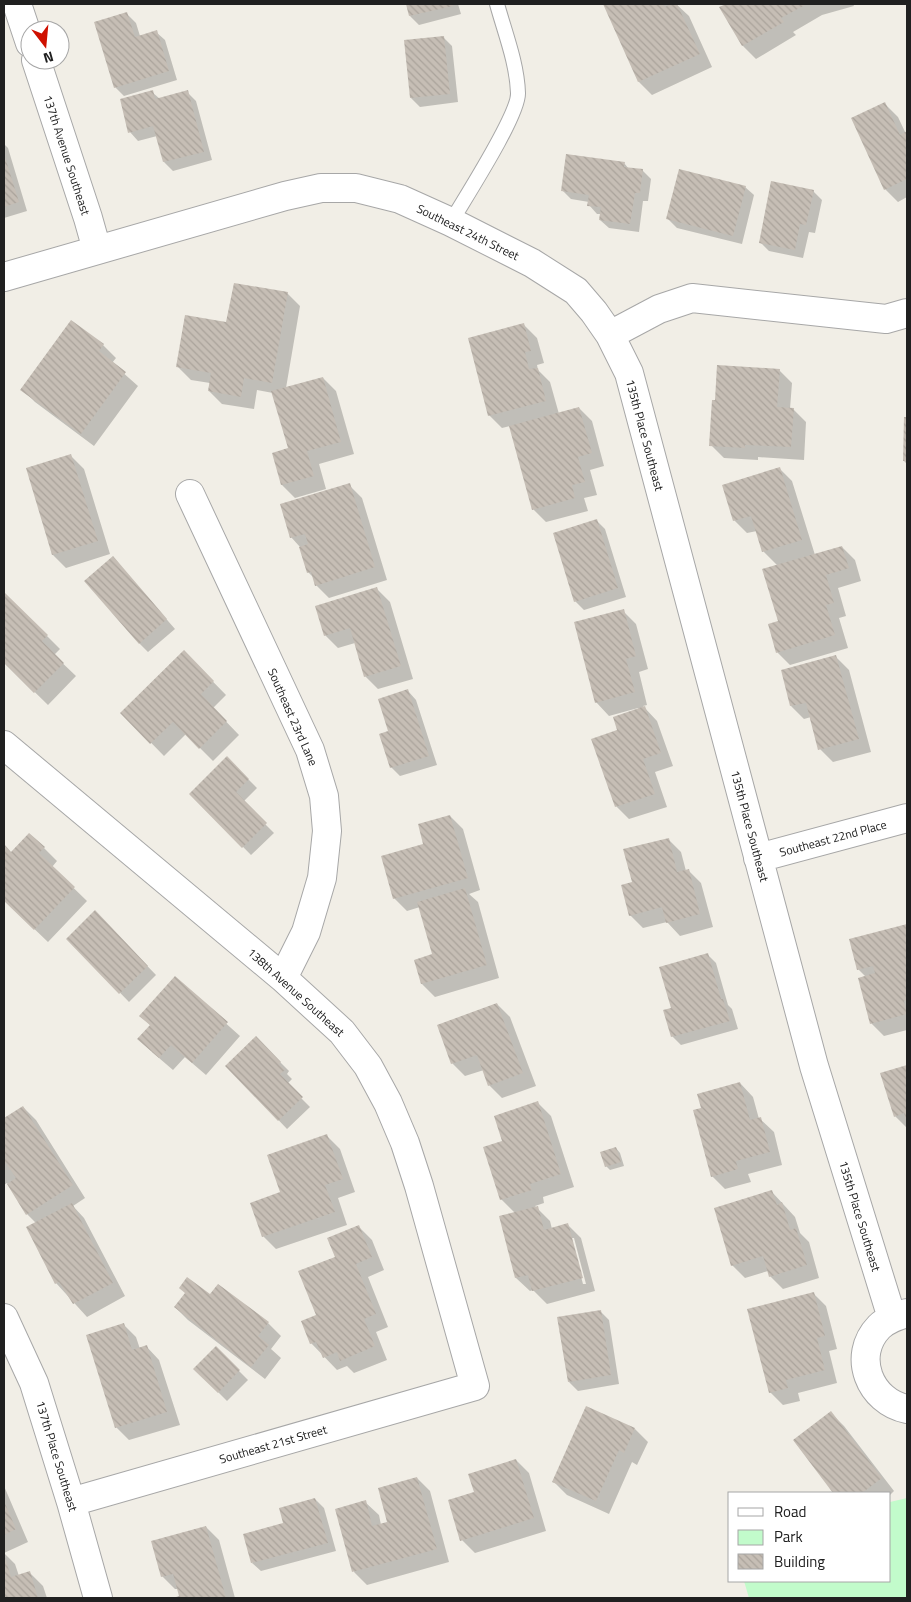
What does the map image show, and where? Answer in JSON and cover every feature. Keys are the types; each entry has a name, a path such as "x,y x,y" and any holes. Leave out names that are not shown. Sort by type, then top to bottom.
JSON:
{"street":[{"path":"17,4 22,20"},
{"name":"137th Avenue Southeast","path":"39,70 97,250"},
{"name":"Southeast 24th Street","path":"4,277 321,188 356,188 400,199 532,262 576,292 610,334"},
{"path":"610,334 659,309 692,298 886,319 907,313"},
{"name":"135th Place Southeast","path":"610,334 628,373 814,1066 900,1316 880,1327 871,1339 866,1353 866,1368 870,1383 879,1395 891,1404 907,1409"},
{"name":"Southeast 23rd Lane","path":"190,494 310,750 324,796 327,831 322,878 306,932 283,978"},
{"name":"138th Avenue Southeast","path":"4,744 283,978 342,1032 368,1066 388,1103 406,1143 475,1386"},
{"name":"Southeast 22nd Place","path":"758,858 907,818"},
{"name":"137th Place Southeast","path":"4,1318 34,1383 71,1502 98,1598"},
{"name":"Southeast 21st Street","path":"71,1502 475,1386"}],"lane":[{"path":"451,222 510,120 519,96 514,64 497,4"}],"green space":[{"path":"907,1498 907,1598 749,1598 744,1582 891,1582 891,1502"}],"building":[{"path":"406,4 452,4 453,6 409,16"},
{"path":"603,4 663,4 665,7 677,4 700,54 638,82"},
{"path":"726,4 807,4 781,18 784,22 742,46 719,7"},
{"path":"127,12 135,37 157,30 169,71 114,88 94,22"},
{"path":"444,36 450,94 410,98 404,40"},
{"path":"153,90 155,99 188,90 204,152 163,162 153,126 128,133 120,99"},
{"path":"885,102 900,135 907,131 907,179 884,190 851,118"},
{"path":"4,154 19,202 4,207"},
{"path":"566,154 625,162 624,167 643,169 640,193 635,193 630,224 599,220 601,207 587,206 589,195 561,191"},
{"path":"679,169 746,186 733,236 666,219"},
{"path":"771,181 814,190 806,225 800,224 795,250 759,243"},
{"path":"234,283 288,292 272,383 244,378 241,397 208,391 211,373 176,367 185,315 226,322"},
{"path":"71,320 104,344 99,351 126,372 81,434 20,390"},
{"path":"524,323 531,351 525,352 529,369 538,368 546,401 488,416 468,338"},
{"path":"717,365 780,369 777,407 794,408 791,447 745,445 745,448 709,446 712,400 715,400"},
{"path":"323,377 341,442 307,451 314,476 281,485 272,453 288,448 271,391"},
{"path":"579,407 592,453 578,457 585,482 572,485 575,498 532,510 509,426"},
{"path":"904,417 907,417 907,461 903,461"},
{"path":"71,454 98,541 52,555 26,468"},
{"path":"780,467 802,540 762,552 751,516 733,521 722,485"},
{"path":"350,483 375,567 315,586 311,572 307,573 299,547 308,544 305,534 290,538 280,504"},
{"path":"597,519 618,588 574,602 553,533"},
{"path":"842,546 849,568 826,575 834,603 826,605 835,635 776,653 768,624 778,621 762,569"},
{"path":"113,556 167,619 139,644 84,581"},
{"path":"377,587 401,666 364,677 350,628 324,636 315,606"},
{"path":"4,592 48,635 42,641 64,663 34,693 4,663"},
{"path":"624,609 636,656 626,659 635,692 595,703 574,622"},
{"path":"184,650 214,681 201,694 227,721 199,749 173,722 150,744 120,713"},
{"path":"836,655 859,739 818,750 806,703 790,706 781,670"},
{"path":"408,689 429,756 390,768 379,734 388,731 378,699"},
{"path":"645,706 661,753 643,759 655,794 615,807 591,739 617,730 613,717"},
{"path":"227,756 249,779 236,792 267,823 242,848 189,794"},
{"path":"450,815 468,878 393,899 381,856 423,844 418,824"},
{"path":"29,833 45,847 39,853 75,887 34,930 4,901 4,844 11,852"},
{"path":"669,838 677,872 689,869 700,914 666,923 662,907 629,916 621,885 632,882 623,849"},
{"path":"465,888 487,965 421,984 414,960 432,954 417,902"},
{"path":"95,910 148,966 119,994 66,939"},
{"path":"907,924 907,1000 904,1001 907,1014 870,1024 858,978 875,973 873,966 857,970 849,939"},
{"path":"708,953 721,999 723,999 730,1021 671,1037 663,1010 671,1008 659,967"},
{"path":"175,976 228,1022 192,1063 171,1045 159,1058 137,1039 150,1025 139,1016"},
{"path":"497,1003 523,1073 488,1086 477,1055 451,1064 437,1025"},
{"path":"256,1036 281,1062 279,1064 285,1070 280,1074 303,1097 278,1121 225,1066"},
{"path":"907,1065 907,1123 904,1113 894,1117 880,1073"},
{"path":"740,1082 750,1120 761,1117 770,1152 736,1161 738,1169 711,1177 693,1110 701,1108 697,1094"},
{"path":"538,1101 561,1174 530,1184 532,1190 500,1200 483,1147 502,1141 494,1116"},
{"path":"23,1106 73,1185 26,1215 7,1184 16,1178 6,1163 4,1164 4,1118"},
{"path":"327,1134 343,1179 325,1185 335,1212 262,1237 250,1203 280,1192 267,1155"},
{"path":"616,1147 621,1162 605,1167 600,1152"},
{"path":"772,1190 777,1205 782,1202 790,1230 796,1228 807,1265 769,1277 763,1256 731,1266 714,1208"},
{"path":"72,1203 113,1283 73,1304 59,1282 55,1284 26,1227"},
{"path":"538,1206 544,1230 568,1223 583,1278 532,1291 528,1275 515,1278 499,1216"},
{"path":"359,1225 372,1257 356,1264 376,1314 364,1319 375,1346 340,1361 337,1352 323,1358 316,1342 310,1344 301,1321 316,1315 298,1271 335,1257 327,1238"},
{"path":"187,1277 210,1294 218,1284 269,1322 258,1336 269,1345 251,1367 174,1307 185,1293 179,1288"},
{"path":"814,1292 825,1336 817,1338 825,1370 786,1380 788,1388 769,1393 747,1309"},
{"path":"601,1310 611,1375 568,1382 557,1317"},
{"path":"124,1323 132,1350 147,1345 167,1412 115,1428 86,1335"},
{"path":"216,1346 240,1370 218,1393 193,1369"},
{"path":"586,1406 635,1428 624,1453 619,1450 596,1501 552,1482"},
{"path":"831,1411 882,1478 863,1492 832,1492 793,1440"},
{"path":"516,1459 534,1518 460,1541 448,1500 474,1492 468,1474"},
{"path":"417,1477 437,1549 352,1572 335,1509 366,1500 372,1526 387,1522 378,1488"},
{"path":"315,1498 328,1543 251,1563 243,1534 283,1523 279,1508"},
{"path":"4,1501 16,1529 4,1535"},
{"path":"206,1526 226,1598 173,1598 179,1596 173,1574 161,1577 151,1541"},
{"path":"4,1554 11,1577 30,1571 38,1598 4,1598"}]}
